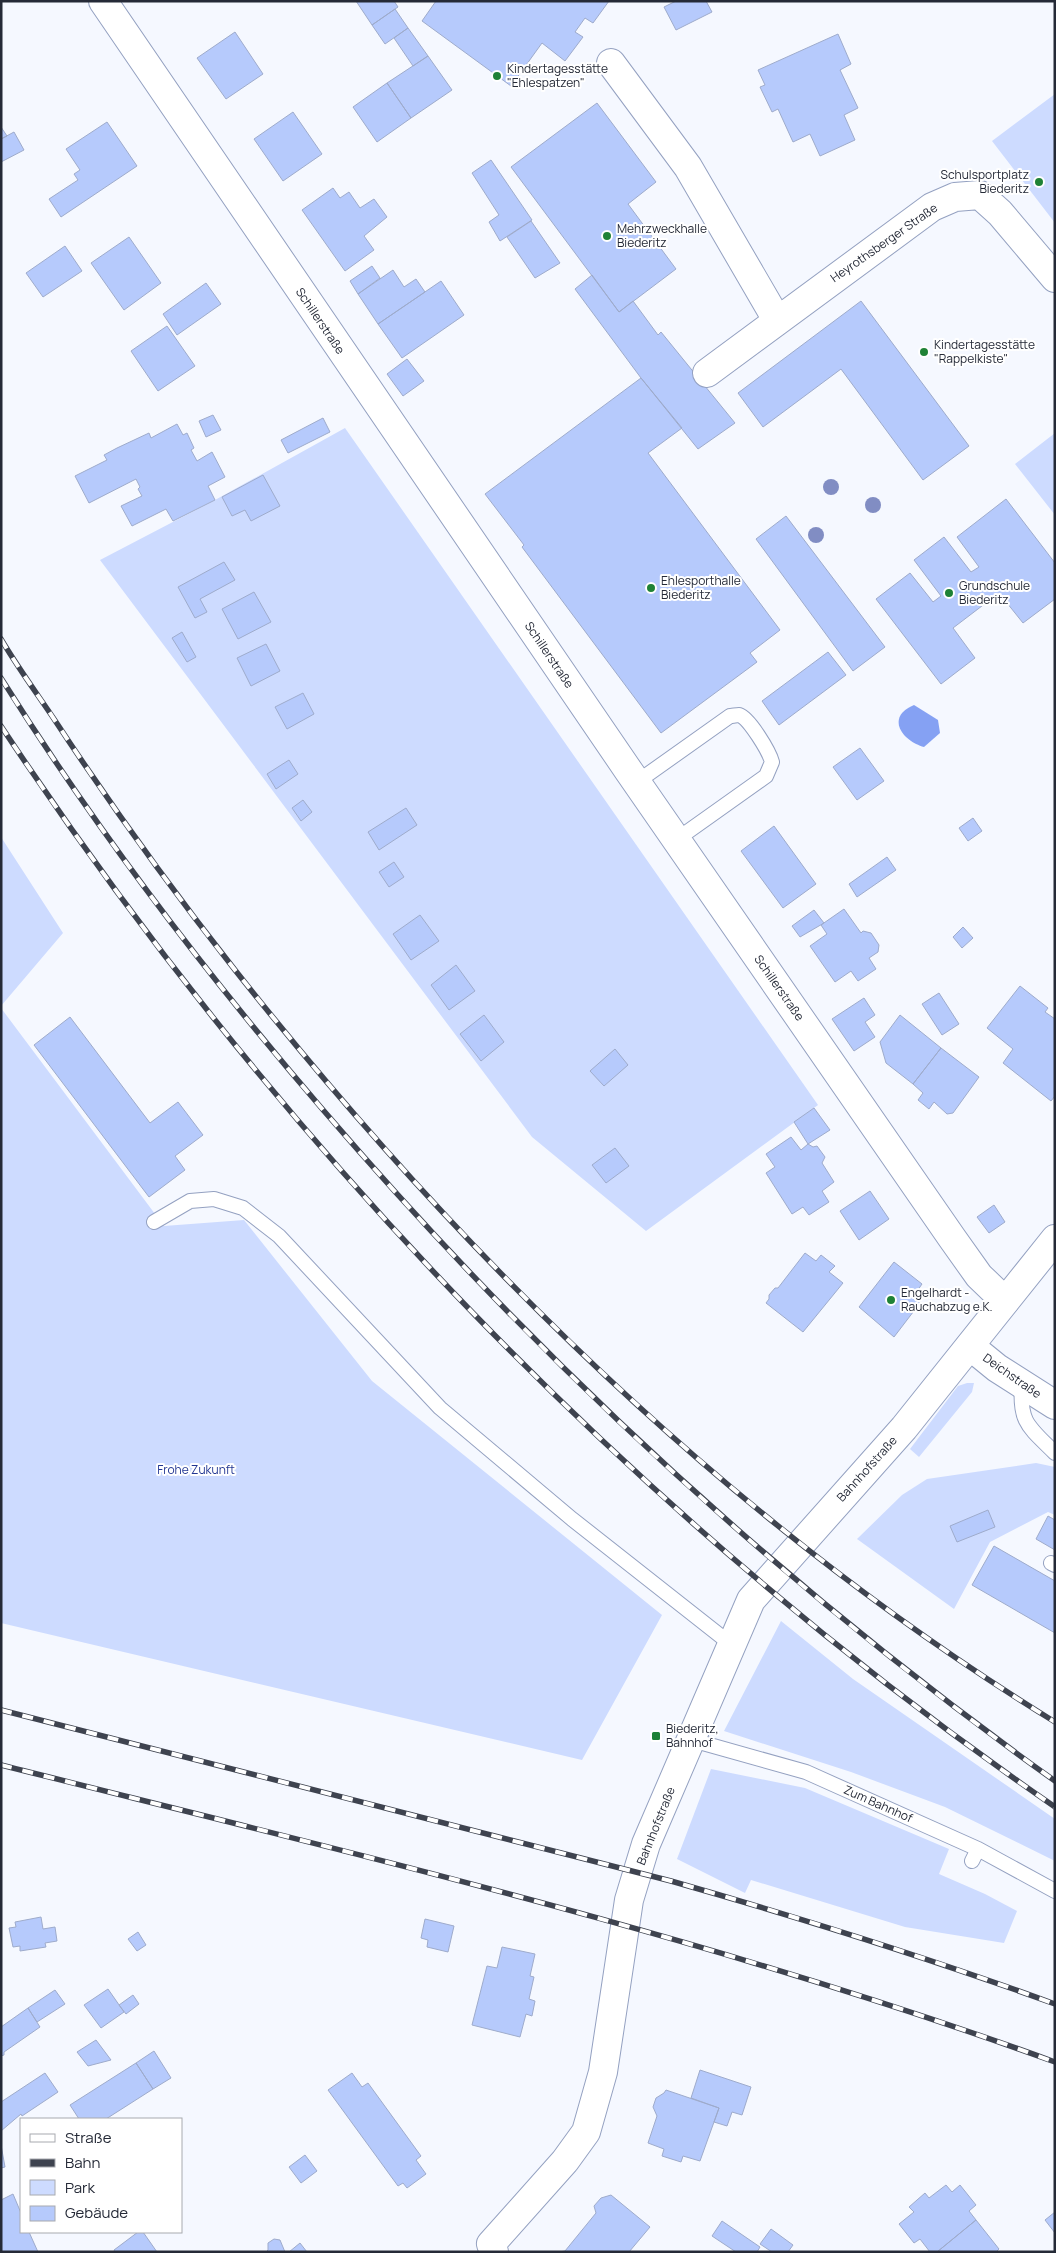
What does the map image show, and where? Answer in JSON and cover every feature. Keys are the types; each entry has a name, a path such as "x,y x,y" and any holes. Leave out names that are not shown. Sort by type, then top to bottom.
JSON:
{"street":[{"name":"Schillerstraße","path":"102,1 676,840 970,1263 992,1290 1005,1301"},
{"path":"611,63 688,167 777,320"},
{"name":"Heyrothsberger Straße","path":"707,373 932,207 955,197 980,195 1000,213 1055,278"},
{"path":"970,1346 1055,1239"},
{"name":"Bahnhofstraße","path":"489,2249 565,2161 586,2132 604,2072 629,1900 646,1844 692,1740 732,1645 740,1621 751,1600 904,1428 970,1346"},
{"name":"Deichstraße","path":"970,1346 1022,1385 1055,1405"}],"lane":[{"path":"637,782 730,716 739,715 745,719 768,749 772,762 766,776 676,840"},
{"path":"154,1222 190,1201 214,1200 244,1208 279,1236 440,1408 572,1519 732,1645"},
{"path":"1022,1385 1020,1407 1028,1427 1055,1453"},
{"name":"Zum Bahnhof","path":"692,1740 806,1772 975,1855 1055,1891"}],"green space":[{"name":"Schulsportplatz Biederitz","path":"1055,94 1055,223 992,141"},
{"path":"345,428 818,1105 646,1231 532,1137 100,560 215,500"},
{"path":"1055,433 1055,515 1015,464"},
{"path":"1,837 63,933 1,1006"},
{"name":"Frohe Zukunft","path":"1,1008 164,1226 244,1220 372,1381 662,1615 582,1760 1,1623"},
{"path":"974,1383 972,1392 919,1457 910,1449 958,1386"},
{"path":"1036,1463 1055,1467 1055,1515 1048,1512 990,1542 954,1609 857,1539 902,1495 927,1479"},
{"path":"781,1621 853,1679 1055,1819 1055,1861 945,1807 851,1772 724,1731"},
{"path":"711,1769 805,1788 949,1849 939,1874 985,1894 1017,1911 1004,1943 905,1927 751,1880 745,1893 677,1859"}],"water":[{"path":"914,705 938,720 940,733 924,747 909,740 900,728 900,716 905,710"}],"building":[{"path":"356,1 394,1 398,7 372,25"},
{"path":"436,1 609,1 593,23 585,18 575,32 583,37 565,61 542,43 511,86 422,21"},
{"path":"676,1 706,1 712,12 676,30 664,7"},
{"path":"395,9 408,28 385,44 372,25"},
{"path":"408,28 428,56 413,66 394,38"},
{"path":"235,32 263,74 226,99 197,58"},
{"path":"838,34 851,64 840,70 858,108 844,115 855,140 820,156 810,134 793,142 778,109 772,112 760,87 765,85 758,70"},
{"path":"428,56 452,90 411,118 387,83"},
{"path":"387,83 411,118 377,142 353,107"},
{"name":"Mehrzweckhalle Biederitz","path":"597,103 656,182 628,204 676,269 619,312 511,167"},
{"path":"293,112 322,154 283,181 254,139"},
{"path":"107,122 137,166 61,217 49,199 78,180 74,174 80,170 66,149"},
{"path":"1,127 7,136 1,139"},
{"path":"14,132 24,150 1,162 1,139"},
{"path":"491,160 532,220 500,241 489,222 499,215 472,173"},
{"path":"333,188 340,198 349,192 360,208 374,199 387,217 364,236 374,250 345,271 302,210"},
{"path":"531,221 560,263 535,278 507,237"},
{"path":"129,237 161,283 124,310 91,263"},
{"path":"65,246 82,271 43,297 26,273"},
{"path":"372,266 380,278 358,294 350,281"},
{"path":"393,270 404,287 416,279 425,292 378,324 358,294"},
{"path":"592,275 619,312 633,301 658,335 661,332 735,423 698,449 641,378 575,289"},
{"path":"441,281 464,315 402,358 378,324"},
{"path":"206,283 221,304 177,335 163,314"},
{"path":"861,301 969,446 923,480 841,369 763,427 738,393"},
{"path":"167,326 195,366 158,391 131,351"},
{"path":"407,359 424,381 403,396 387,374"},
{"name":"Ehlesporthalle Biederitz","path":"641,378 682,428 648,453 780,630 750,653 757,662 661,733 522,547 524,545 485,494"},
{"path":"213,415 221,430 206,437 199,421"},
{"path":"323,418 330,432 288,453 281,440"},
{"path":"177,424 183,435 187,433 194,448 191,450 197,461 212,452 225,477 208,486 215,500 173,521 166,509 132,526 121,506 142,496 136,479 89,503 75,476 107,460 104,455 117,448 149,433 151,438"},
{"path":"263,475 280,506 251,521 245,510 232,516 222,497"},
{"path":"1006,499 1055,563 1055,599 1023,623 999,593 953,628 975,658 941,684 876,599 910,573 933,602 941,596 914,560 944,537 971,572 979,567 957,537"},
{"path":"786,516 885,647 853,671 756,539"},
{"path":"224,562 235,580 200,599 207,612 195,618 178,587"},
{"path":"254,592 271,622 238,639 222,609"},
{"path":"182,632 196,657 187,662 172,638"},
{"path":"266,644 280,671 251,686 237,658"},
{"path":"828,652 846,675 779,725 762,701"},
{"path":"303,693 314,714 287,729 275,707"},
{"path":"860,748 884,781 857,800 833,767"},
{"path":"289,760 298,774 276,789 267,774"},
{"path":"303,800 312,812 301,821 292,808"},
{"path":"406,808 417,825 379,850 368,832"},
{"path":"973,818 982,831 968,841 959,828"},
{"path":"774,826 816,884 783,908 741,851"},
{"path":"887,857 896,870 857,897 849,884"},
{"path":"394,862 404,877 389,887 379,872"},
{"path":"844,909 861,933 863,931 871,933 879,945 878,952 869,958 876,969 858,981 851,971 835,982 810,946 827,934 821,925"},
{"path":"814,910 824,923 800,937 792,926"},
{"path":"420,915 439,941 411,960 393,934"},
{"path":"963,927 973,938 962,948 953,937"},
{"path":"456,965 475,991 449,1010 431,985"},
{"path":"1020,986 1048,1008 1045,1012 1055,1019 1055,1096 1051,1101 1003,1063 1013,1049 987,1028"},
{"path":"939,993 959,1024 942,1035 922,1004"},
{"path":"864,998 875,1015 865,1022 875,1037 854,1051 832,1019"},
{"path":"484,1015 504,1042 481,1061 460,1034"},
{"path":"900,1015 941,1048 913,1084 886,1063 880,1042"},
{"path":"70,1017 150,1123 178,1102 203,1135 175,1156 185,1170 149,1197 34,1045"},
{"path":"941,1048 979,1077 953,1113 947,1114 934,1102 929,1109 918,1100 923,1093 913,1084"},
{"path":"615,1049 628,1065 604,1086 590,1071"},
{"path":"814,1108 830,1130 808,1144 794,1122"},
{"path":"791,1137 801,1150 808,1144 813,1147 817,1146 825,1157 822,1163 834,1182 822,1191 829,1202 809,1215 803,1207 792,1214 766,1173 775,1167 766,1154"},
{"path":"615,1148 629,1166 606,1183 592,1165"},
{"path":"870,1191 889,1219 859,1240 840,1211"},
{"path":"994,1205 1005,1222 989,1233 977,1217"},
{"path":"805,1253 816,1261 821,1255 835,1266 829,1272 843,1283 803,1332 766,1303 769,1295 775,1288 778,1288"},
{"name":"Engelhardt - Rauchabzug e.K.","path":"894,1262 922,1284 913,1297 920,1303 894,1337 859,1307"},
{"path":"988,1510 995,1527 957,1542 950,1526"},
{"path":"1048,1516 1055,1520 1055,1550 1036,1539"},
{"path":"994,1546 1055,1581 1055,1633 972,1585"},
{"path":"41,1917 43,1929 55,1927 57,1941 45,1943 46,1947 20,1951 20,1946 13,1947 9,1928 16,1927 15,1922"},
{"path":"425,1919 454,1926 448,1952 427,1947 428,1940 421,1938"},
{"path":"138,1932 146,1945 137,1951 128,1939"},
{"path":"502,1947 535,1954 530,1976 534,1977 529,1999 535,2001 532,2016 526,2014 520,2037 472,2025 487,1966 497,1968"},
{"path":"108,1989 124,2012 101,2028 84,2005"},
{"path":"55,1990 65,2004 37,2022 28,2008"},
{"path":"133,1995 139,2004 126,2014 119,2005"},
{"path":"28,2008 40,2027 1,2056 1,2027"},
{"path":"96,2040 111,2060 88,2066 77,2052"},
{"path":"154,2051 171,2078 153,2089 136,2063"},
{"path":"136,2063 153,2089 108,2118 78,2118 70,2105"},
{"path":"700,2070 751,2087 742,2115 732,2112 727,2126 714,2122 719,2108 691,2098"},
{"path":"45,2073 58,2092 22,2116 21,2114 1,2131 1,2102"},
{"path":"352,2073 362,2087 368,2083 421,2156 416,2160 426,2174 407,2188 403,2183 398,2186 328,2090"},
{"path":"666,2090 719,2108 700,2161 683,2156 681,2162 662,2156 664,2149 648,2143 657,2116 653,2107 656,2098"},
{"path":"1,2145 5,2167 1,2168"},
{"path":"305,2155 317,2171 301,2183 289,2167"},
{"path":"946,2185 952,2192 960,2185 976,2205 969,2211 976,2220 937,2252 930,2252 920,2239 914,2243 899,2224 914,2212 909,2207 925,2193 929,2198"},
{"path":"13,2194 20,2211 20,2233 29,2233 38,2252 1,2252 1,2200"},
{"path":"611,2195 650,2227 629,2252 559,2252 565,2251 596,2213 594,2206 601,2198"},
{"path":"1055,2212 1055,2233 1045,2220"},
{"path":"976,2220 999,2249 996,2252 937,2252"},
{"path":"722,2221 760,2247 757,2252 736,2252 712,2236"},
{"path":"771,2229 793,2245 788,2252 772,2252 760,2244"},
{"path":"137,2233 144,2233 157,2252 115,2252 114,2250"},
{"path":"274,2239 280,2240 285,2252 266,2252 268,2250 268,2243"},
{"path":"300,2243 307,2252 289,2252"}],"railway":[{"path":"1,639 121,817 165,879 235,970 323,1078 416,1183 512,1284 612,1382 717,1475 825,1563 938,1646 1055,1722"},
{"path":"1,678 75,791 114,846 237,1007 324,1111 407,1205 492,1295 579,1383 669,1468 761,1550 856,1630 954,1707 1055,1781"},
{"path":"1,726 109,882 225,1032 347,1177 477,1317 612,1450 754,1576 902,1695 1055,1807"},
{"path":"1,1710 671,1881 864,1939 1055,2004"},
{"path":"1,1765 399,1865 664,1937 795,1975 1055,2062"}],"place":[{"name":"Kindertagesstätte \"Ehlespatzen\"","path":"497,76"},
{"name":"Schulsportplatz Biederitz","path":"1039,182"},
{"name":"Mehrzweckhalle Biederitz","path":"607,236"},
{"name":"Kindertagesstätte \"Rappelkiste\"","path":"924,352"},
{"name":"Ehlesporthalle Biederitz","path":"651,588"},
{"name":"Grundschule Biederitz","path":"949,593"},
{"name":"Engelhardt - Rauchabzug e.K.","path":"891,1300"},
{"name":"Biederitz, Bahnhof","path":"656,1736"}]}
